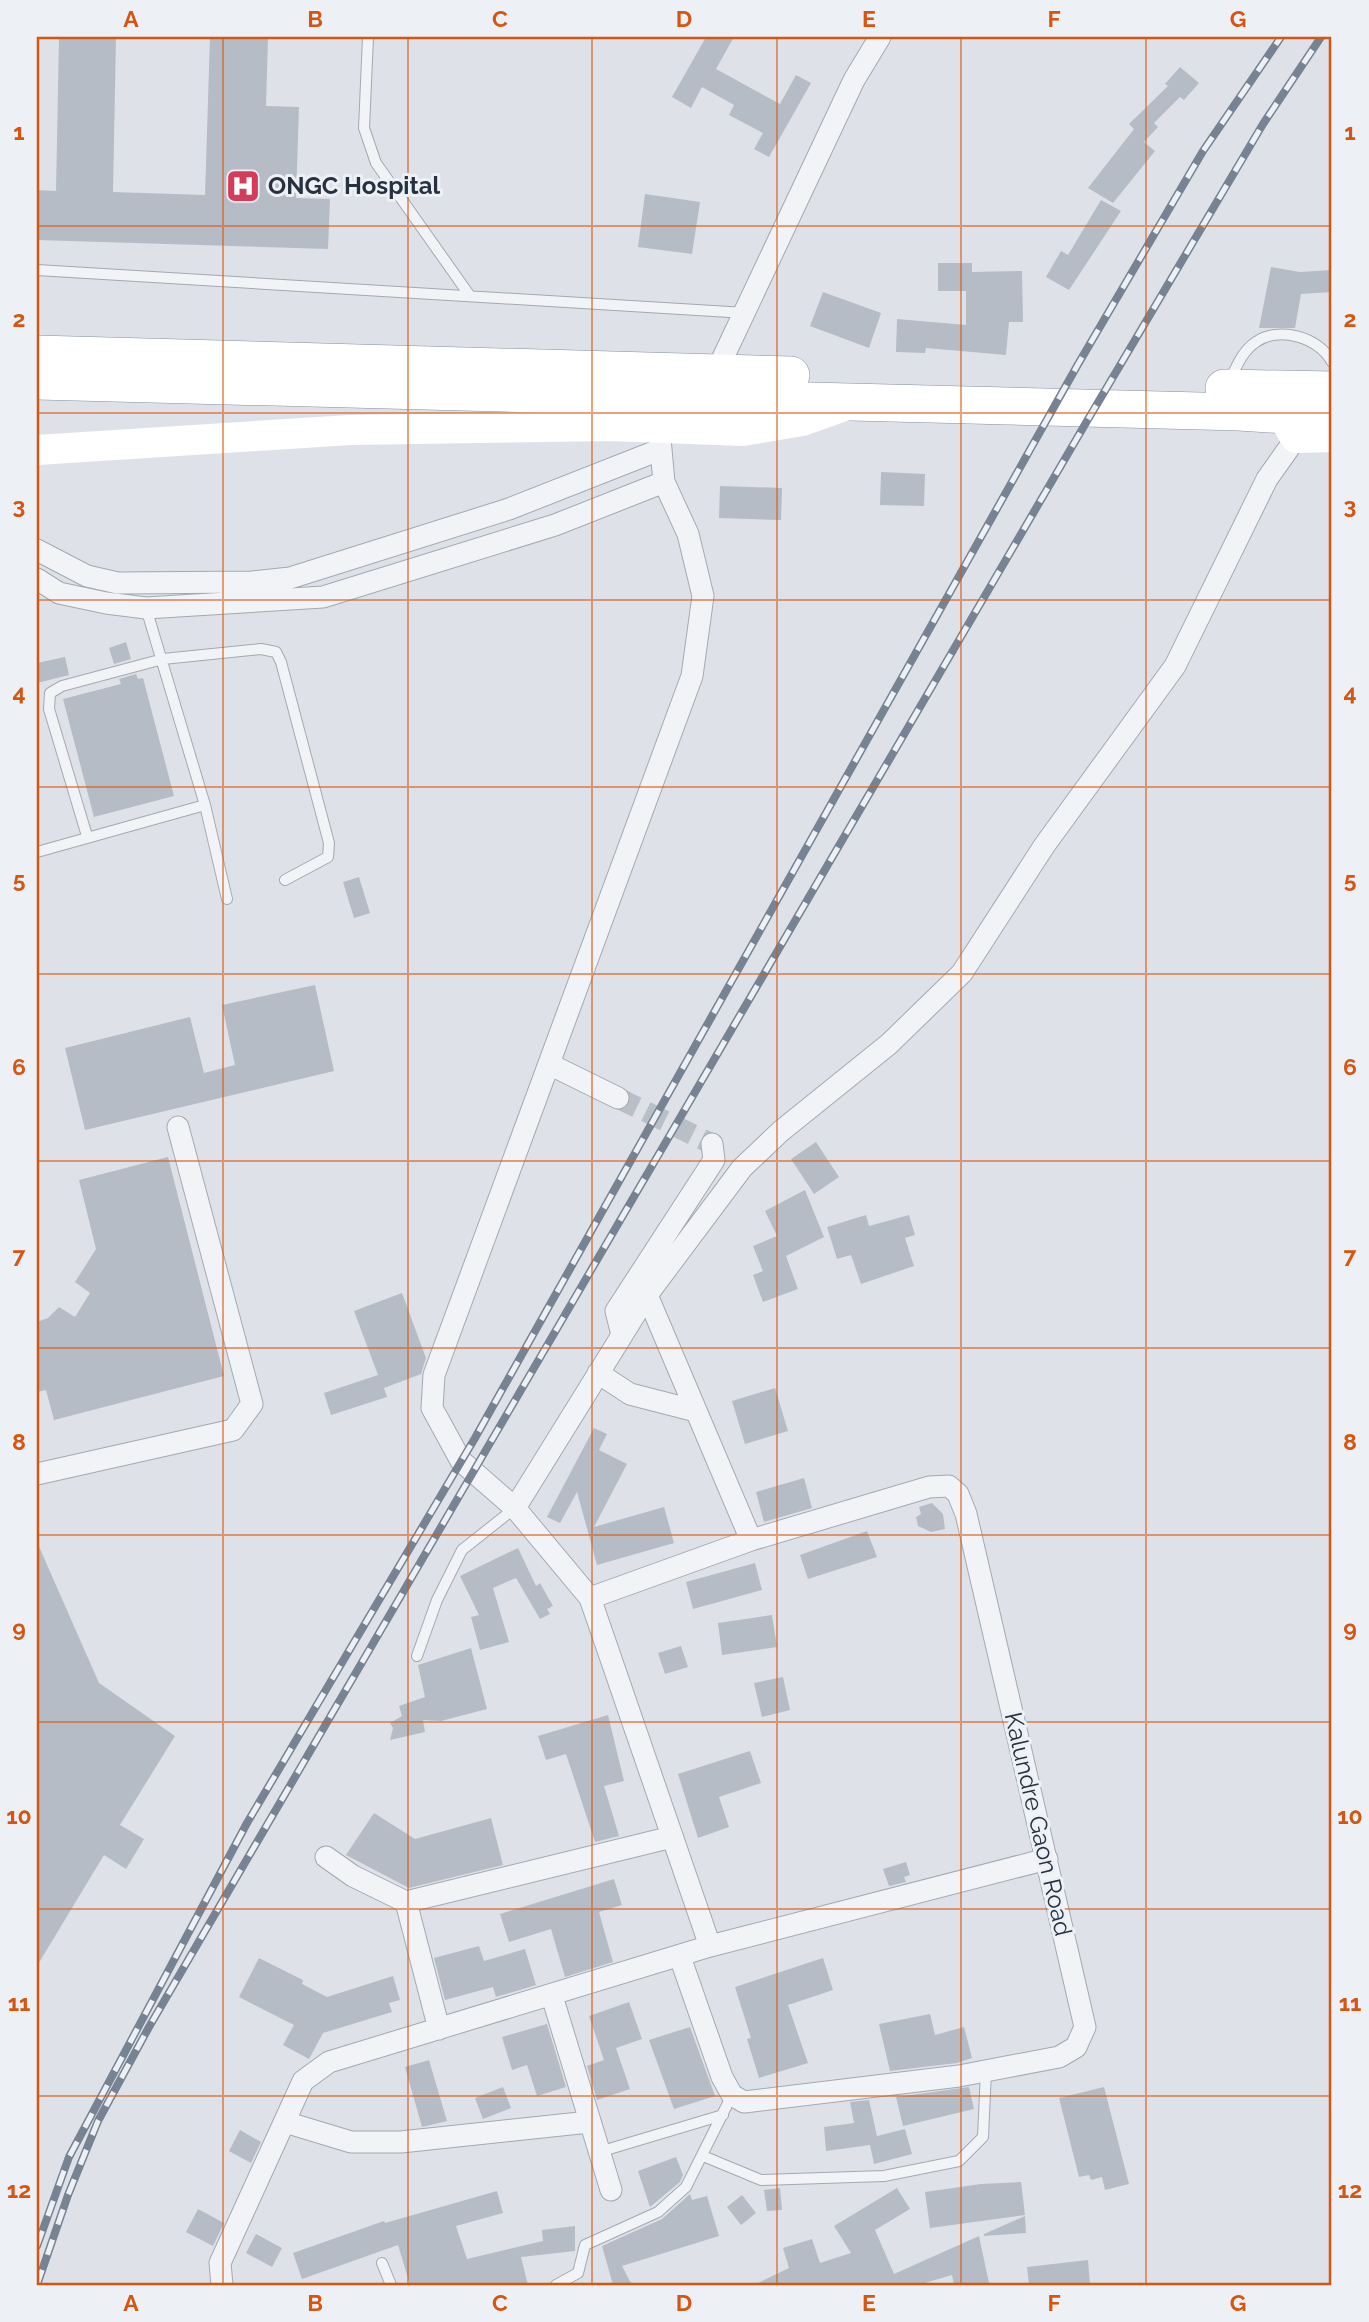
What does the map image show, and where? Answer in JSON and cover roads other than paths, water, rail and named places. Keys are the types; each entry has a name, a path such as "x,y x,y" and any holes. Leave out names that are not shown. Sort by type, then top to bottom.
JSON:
{"highway":[{"path":"37,354 705,400 1239,412 1332,418"},
{"path":"37,381 567,410 705,400 1226,388 1292,415"},
{"path":"1292,415 1332,390"}],"street":[{"path":"37,550 87,576 118,583 252,582 290,578 521,505 659,439 705,400 854,80 880,37"},
{"path":"37,450 350,430 567,410 659,439"},
{"path":"515,1508 647,1295 742,1168 781,1131 889,1044 962,973 1044,846 1175,666 1268,479 1292,415 1332,437"},
{"path":"659,439 664,482 688,534 703,596 692,676 434,1375 432,1408 461,1461 515,1508 590,1598 710,1947"},
{"path":"37,579 59,593 146,608 323,597 555,525 664,482"},
{"path":"549,1064 618,1098"},
{"path":"37,1475 233,1430 252,1404 178,1127"},
{"path":"622,1335 616,1311 714,1160 712,1144"},
{"path":"647,1295 751,1540"},
{"path":"598,1373 630,1394 696,1411"},
{"name":"Kalundre Gaon Road","path":"590,1598 751,1540 929,1487 949,1486 958,1494 966,1514 1085,2027 1076,2047 1059,2057 986,2071 744,2102 732,2095"},
{"path":"326,1857 353,1877 406,1902 672,1836"},
{"path":"222,2285 220,2263 303,2081 329,2062 710,1947 1046,1859"},
{"path":"406,1902 439,2029"},
{"path":"680,1958 732,2095"},
{"path":"552,1996 611,2190"},
{"path":"285,2122 351,2141 401,2142 589,2122"}],"lane":[{"path":"368,37 364,128 376,163 470,296"},
{"path":"37,270 746,313"},
{"path":"1226,388 1246,350 1267,336 1289,335 1311,341 1332,362"},
{"path":"146,608 205,805 227,899"},
{"path":"87,836 49,709 50,693 62,686 163,659 261,649 276,652 329,844 328,857 285,880"},
{"path":"37,852 205,805"},
{"path":"417,1656 437,1600 462,1550 515,1508"},
{"path":"703,2156 761,2180 884,2176 959,2161 984,2137 986,2071"},
{"path":"556,2285 578,2273 585,2245 658,2212 686,2187 732,2095"},
{"path":"599,2152 723,2115"},
{"path":"382,2263 391,2285"}],"tunnel":[{"path":"618,1098 712,1144"}],"railway":[{"path":"37,2246 69,2157 247,1823 475,1438 1077,366 1203,151 1281,37"},
{"path":"37,2285 68,2195 98,2121 149,2027 1087,421 1263,124 1321,37"}],"place":[{"name":"ONGC Hospital","path":"243,186"}]}
